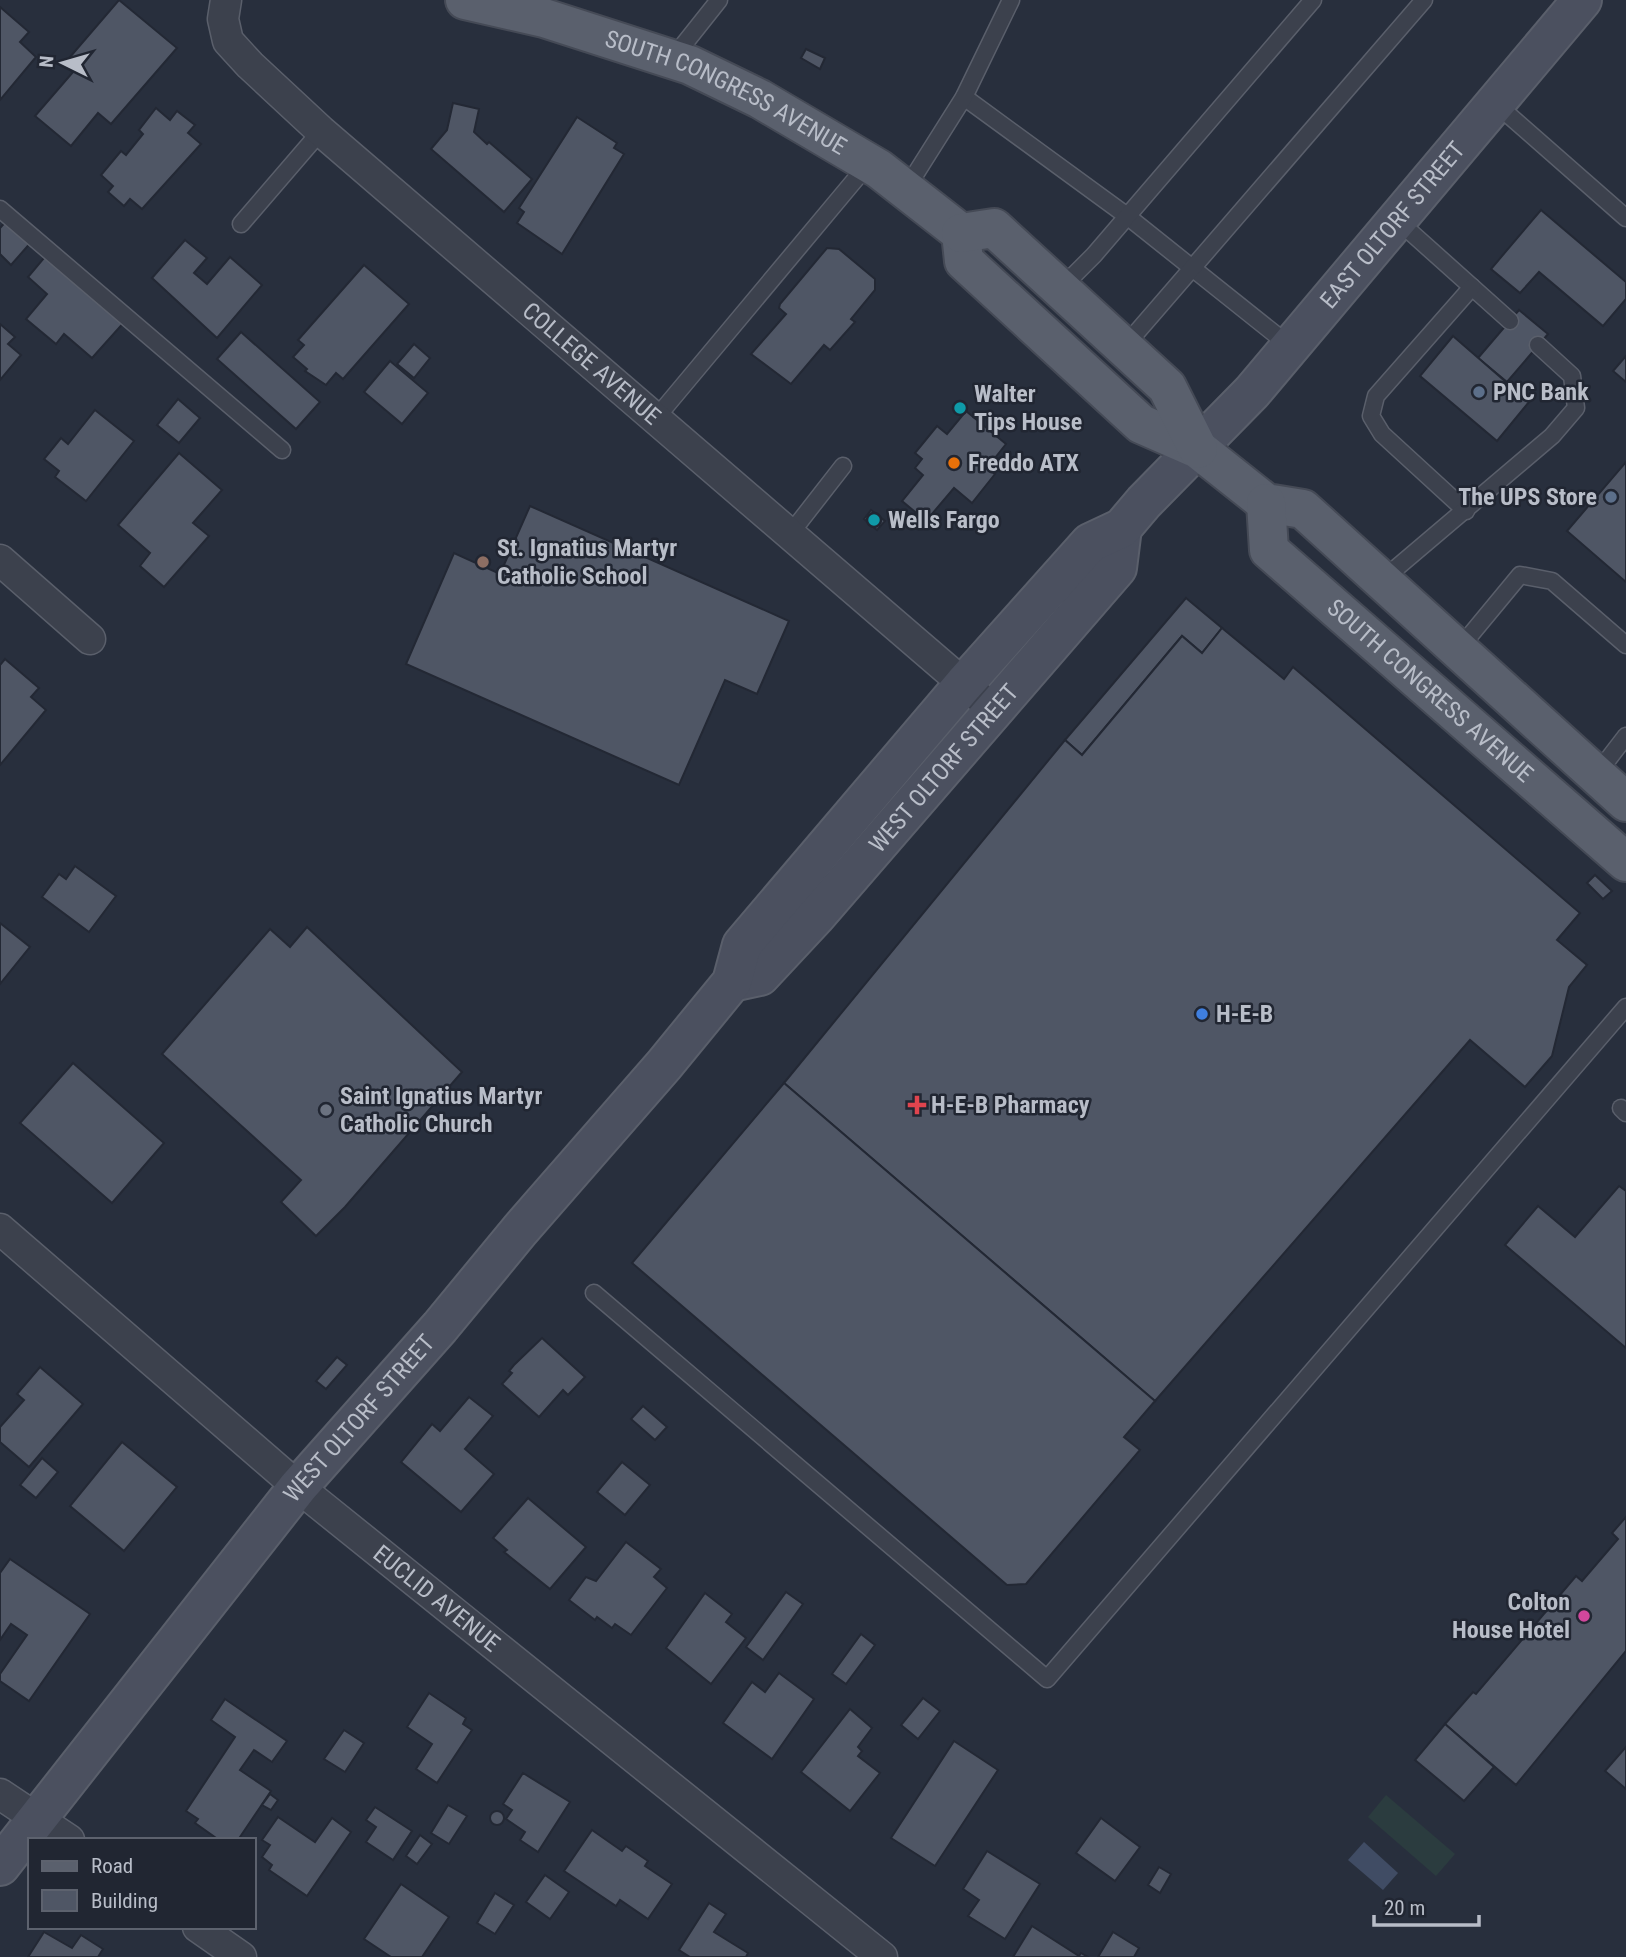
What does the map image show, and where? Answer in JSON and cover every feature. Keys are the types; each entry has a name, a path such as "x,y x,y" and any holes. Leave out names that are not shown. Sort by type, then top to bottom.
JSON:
{"main road":[{"name":"SOUTH CONGRESS AVENUE","path":"465,0 545,9 673,59 760,99 869,163 961,233 964,261 1141,424 1198,449 1266,503 1303,509 1626,802"},
{"name":"EAST OLTORF STREET","path":"1198,449 1252,392 1583,0"},
{"name":"SOUTH CONGRESS AVENUE","path":"961,233 993,228 1124,347 1167,387 1198,449"},
{"name":"WEST OLTORF STREET","path":"0,1866 298,1488 440,1327 732,982 742,945 964,684 1090,543 1122,528 1144,502 1198,449"},
{"name":"SOUTH CONGRESS AVENUE","path":"1266,503 1269,550 1626,862"},
{"name":"WEST OLTORF STREET","path":"732,982 760,976 815,917 1117,568 1122,528"}],"street":[{"name":"COLLEGE AVENUE","path":"226,0 223,19 228,41 321,131 993,709"},
{"path":"0,560 90,639"},
{"name":"EUCLID AVENUE","path":"0,1229 298,1488 882,1957"},
{"path":"0,1794 66,1838"},
{"path":"201,1929 241,1957"}],"lane":[{"path":"673,59 719,0"},
{"path":"906,189 964,97 1011,0"},
{"path":"1060,289 1127,216 1313,0"},
{"path":"1124,347 1424,0"},
{"path":"964,97 1127,216 1290,346"},
{"path":"1495,103 1626,218"},
{"path":"241,224 321,131"},
{"path":"656,418 869,163"},
{"path":"0,209 282,450"},
{"path":"1396,219 1510,321"},
{"path":"1466,511 1382,434 1371,416 1376,396 1472,287"},
{"path":"1381,581 1552,436 1576,408 1572,376 1538,345"},
{"path":"790,534 843,466"},
{"path":"1458,650 1520,575 1552,581 1626,645"},
{"path":"1596,775 1626,737"},
{"path":"594,1293 1047,1679 1626,1007"}],"shaded area":[{"path":"1386,1795 1455,1854 1436,1876 1368,1817"}],"water":[{"path":"1364,1842 1398,1873 1383,1890 1348,1860"}],"building":[{"path":"119,0 177,48 111,124 98,113 71,146 35,116 73,72 64,64"},
{"path":"0,7 29,32 20,42 36,57 0,100"},
{"path":"806,49 825,58 820,69 801,58"},
{"path":"453,103 479,109 474,132 532,179 504,212 431,149 447,130"},
{"path":"156,108 170,120 177,111 195,125 188,133 201,144 142,209 130,199 124,206 108,192 113,186 101,175 121,151 126,155 143,134 139,130"},
{"path":"577,117 617,143 614,148 624,154 562,254 517,223 524,212 519,208"},
{"path":"1541,210 1626,282 1626,299 1603,326 1539,272 1520,293 1491,269"},
{"path":"9,218 33,240 11,265 0,254 0,228"},
{"path":"185,240 207,258 194,273 207,284 230,257 262,285 217,338 152,278"},
{"path":"827,248 839,249 875,279 875,290 851,319 855,322 830,350 824,345 791,384 751,354 786,314 779,308 780,304"},
{"path":"49,252 127,319 92,358 64,334 56,344 26,319 47,294 28,277"},
{"path":"364,265 409,304 343,379 336,373 326,385 305,371 307,369 293,357 304,345 298,340"},
{"path":"1519,310 1548,334 1507,382 1478,358"},
{"path":"0,324 15,337 8,344 21,355 0,380"},
{"path":"241,332 320,402 296,429 217,359"},
{"name":"PNC Bank","path":"1453,336 1529,402 1497,441 1420,376"},
{"path":"414,344 430,358 414,378 397,364"},
{"path":"1626,356 1626,382 1613,371"},
{"path":"390,361 428,393 402,424 364,392"},
{"path":"178,399 200,418 179,443 157,425"},
{"path":"95,410 134,441 86,501 55,477 59,471 44,459 61,438 68,444"},
{"name":"Freddo ATX","path":"966,411 1006,444 987,468 995,474 972,503 954,488 926,521 902,501 923,475 915,468 922,459 915,453 937,426 947,434"},
{"path":"179,453 222,490 193,523 209,536 164,587 140,566 150,553 118,525"},
{"name":"The UPS Store","path":"1626,462 1626,582 1567,531"},
{"path":"530,506 789,621 757,694 725,680 679,785 406,664 454,553 500,574"},
{"name":"Wells Fargo","path":"871,510 885,521 877,530 864,519"},
{"path":"1186,598 1222,628 1202,653 1182,636 1082,755 1065,740"},
{"name":"H-E-B","path":"1222,628 1284,679 1293,667 1580,913 1557,940 1587,965 1569,987 1552,1056 1525,1087 1470,1040 1155,1401 784,1083 1065,740 1082,755 1182,636 1202,653"},
{"path":"5,659 39,688 31,697 46,710 0,765 0,665"},
{"path":"75,866 116,896 89,932 42,897 59,874 66,879"},
{"path":"1595,875 1612,891 1603,899 1587,883"},
{"path":"0,923 30,947 0,984"},
{"name":"Saint Ignatius Martyr Catholic Church","path":"307,927 462,1072 345,1207 316,1236 281,1202 301,1180 162,1054 270,929 290,947"},
{"path":"73,1063 164,1143 112,1203 20,1123"},
{"path":"784,1083 1155,1401 1124,1437 1140,1450 1026,1584 1007,1585 632,1263"},
{"path":"1619,1186 1626,1191 1626,1348 1505,1245 1538,1206 1575,1237"},
{"path":"542,1338 585,1377 568,1395 563,1390 539,1417 502,1384 512,1373 509,1371 514,1365"},
{"path":"337,1357 347,1365 326,1389 316,1381"},
{"path":"40,1367 83,1404 29,1467 0,1442 0,1427 24,1400 17,1394"},
{"path":"469,1397 493,1416 465,1449 494,1474 461,1512 401,1462 432,1424 440,1431"},
{"path":"643,1406 667,1427 655,1440 631,1419"},
{"path":"122,1442 177,1487 124,1551 70,1506"},
{"path":"42,1458 58,1472 36,1498 20,1485"},
{"path":"622,1462 650,1485 625,1515 597,1492"},
{"path":"528,1498 586,1547 550,1589 504,1552 507,1550 493,1538"},
{"name":"Colton House Hotel","path":"1626,1517 1626,1651 1516,1785 1445,1724 1473,1692 1476,1694 1576,1576 1582,1581 1618,1539 1612,1533"},
{"path":"626,1542 661,1569 654,1577 667,1588 631,1635 615,1624 612,1628 597,1617 595,1620 569,1600 586,1577 596,1581"},
{"path":"10,1559 90,1614 29,1701 0,1681 0,1674 27,1635 11,1624 0,1640 0,1573"},
{"path":"786,1592 803,1604 763,1660 746,1647"},
{"path":"705,1593 732,1614 726,1622 746,1638 711,1684 666,1648"},
{"path":"861,1634 875,1645 846,1684 832,1674"},
{"path":"779,1673 814,1699 772,1759 723,1723 752,1682 765,1692"},
{"path":"429,1693 466,1718 463,1724 472,1730 437,1783 416,1769 432,1744 407,1727"},
{"path":"923,1698 940,1711 918,1739 901,1725"},
{"path":"225,1699 287,1741 272,1762 254,1750 240,1770 271,1791 239,1838 216,1838 195,1823 198,1819 186,1811 235,1737 211,1720"},
{"path":"850,1709 872,1728 858,1747 862,1751 858,1756 880,1773 850,1811 801,1772"},
{"path":"1445,1724 1494,1767 1464,1801 1415,1760"},
{"path":"344,1730 364,1743 345,1772 324,1759"},
{"path":"954,1741 998,1770 935,1866 891,1838"},
{"path":"1626,1747 1626,1789 1605,1771"},
{"path":"523,1773 570,1802 538,1852 520,1840 525,1832 506,1819 512,1810 503,1804"},
{"path":"270,1794 278,1800 271,1810 262,1805"},
{"path":"448,1805 467,1816 449,1844 431,1833"},
{"path":"375,1807 412,1831 393,1860 366,1842 376,1827 366,1820"},
{"path":"494,1811 500,1811 504,1818 500,1825 494,1825 490,1821 490,1815"},
{"path":"278,1817 315,1842 332,1818 351,1832 307,1896 269,1870 272,1865 262,1857 270,1845 262,1840"},
{"path":"1101,1818 1140,1847 1115,1881 1076,1853"},
{"path":"592,1830 622,1851 626,1846 648,1861 645,1866 672,1884 648,1919 620,1900 616,1906 564,1871"},
{"path":"420,1835 432,1844 417,1864 406,1856"},
{"path":"987,1851 1040,1884 1005,1939 968,1916 979,1900 963,1889"},
{"path":"1159,1867 1171,1874 1160,1893 1148,1885"},
{"path":"545,1875 569,1892 550,1919 526,1902"},
{"path":"401,1884 449,1917 422,1957 391,1957 364,1939"},
{"path":"495,1893 514,1905 495,1934 477,1923"},
{"path":"709,1903 726,1914 714,1932 748,1953 746,1957 690,1957 679,1950"},
{"path":"1032,1926 1079,1956 1081,1953 1088,1957 1013,1957"},
{"path":"44,1932 72,1948 81,1935 103,1949 98,1957 28,1957"},
{"path":"1113,1932 1139,1948 1134,1957 1098,1957"}],"place":[{"name":"PNC Bank","path":"1479,392"},
{"name":"Walter Tips House","path":"960,408"},
{"name":"Freddo ATX","path":"954,463"},
{"name":"The UPS Store","path":"1611,497"},
{"name":"Wells Fargo","path":"874,520"},
{"name":"St. Ignatius Martyr Catholic School","path":"483,562"},
{"name":"H-E-B","path":"1202,1014"},
{"name":"H-E-B Pharmacy","path":"917,1105"},
{"name":"Saint Ignatius Martyr Catholic Church","path":"326,1110"},
{"name":"Colton House Hotel","path":"1584,1616"}]}
